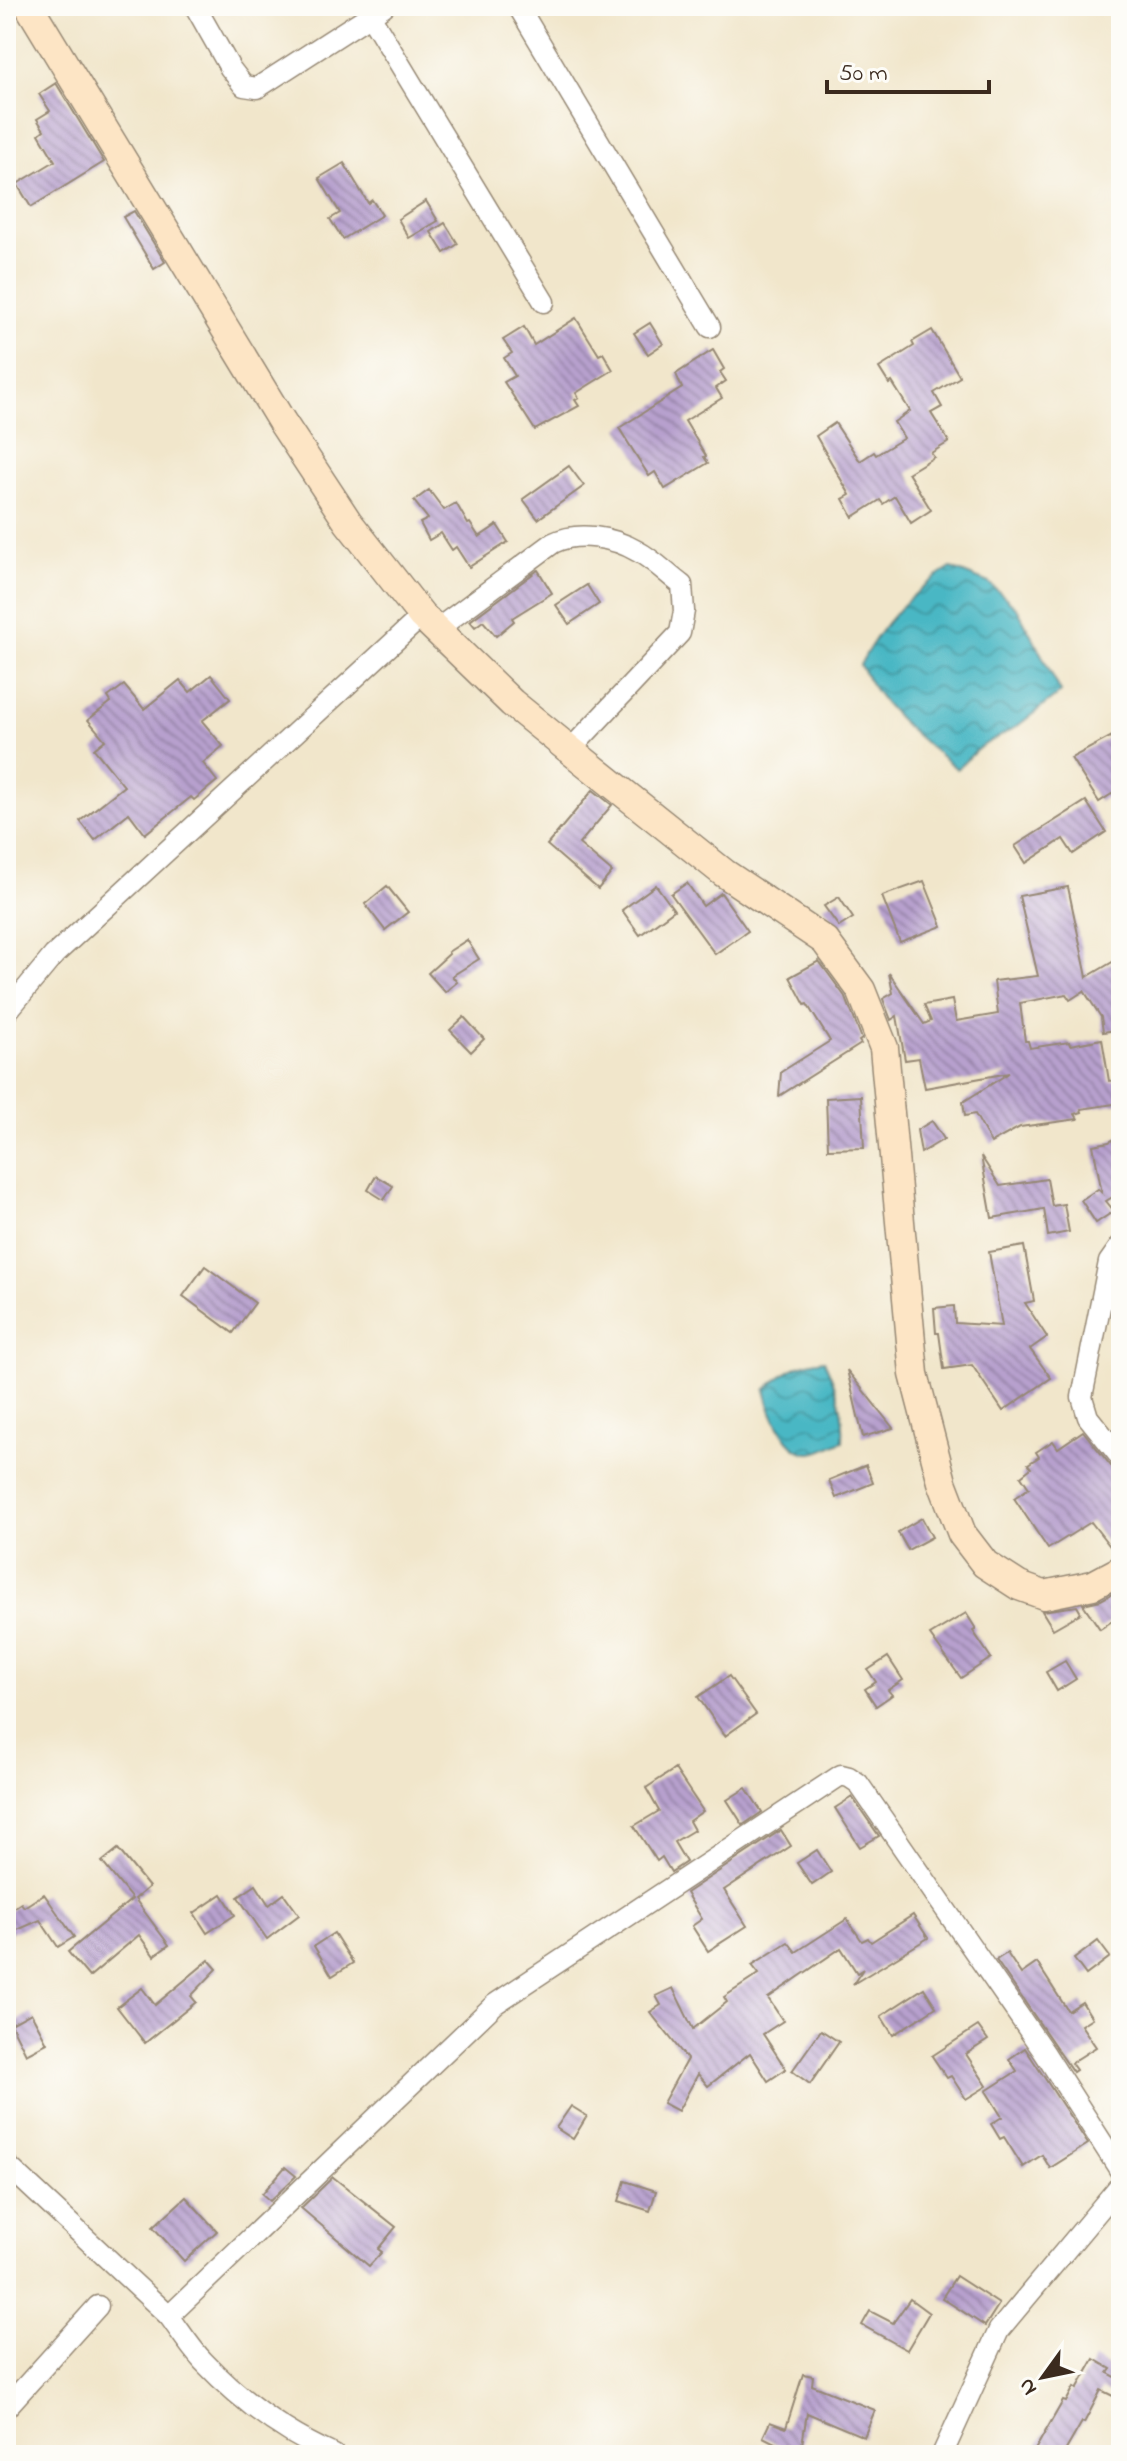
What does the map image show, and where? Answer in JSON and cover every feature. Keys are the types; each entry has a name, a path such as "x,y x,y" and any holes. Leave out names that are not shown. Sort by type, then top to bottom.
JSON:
{"main road":[{"path":"29,6 282,422 348,522 429,623 512,703 570,750 724,873 825,941 861,990 884,1048 914,1374 942,1482 962,1534 985,1564 1019,1586 1044,1595 1093,1585 1121,1570"}],"street":[{"path":"195,6 230,68 244,86 257,88 377,10 544,302"},
{"path":"518,6 710,327"},
{"path":"6,1013 54,955 429,623 553,543 567,536 582,536 608,540 637,550 682,585 684,611 680,633 570,750"},
{"path":"1121,1245 1109,1262 1082,1397 1088,1417 1121,1458"},
{"path":"169,2316 495,2004 841,1775 858,1783 1044,2052 1121,2172"},
{"path":"6,2164 169,2316 202,2360 261,2413 300,2440 334,2455"},
{"path":"942,2455 999,2330 1121,2184"},
{"path":"6,2408 98,2306"}],"water":[{"path":"951,568 989,583 1017,608 1061,692 1016,727 980,747 957,769 891,710 860,665 899,610 923,587"},
{"path":"824,1360 839,1399 843,1441 816,1452 803,1452 794,1447 781,1430 765,1390 792,1369"}],"building":[{"path":"56,83 104,162 31,207 17,184 55,161 39,134 44,130 37,119 50,111 39,94"},
{"path":"344,163 368,203 372,200 382,215 343,239 330,219 340,213 319,178"},
{"path":"426,201 438,221 409,238 398,219"},
{"path":"134,211 165,262 154,269 123,217"},
{"path":"445,223 458,244 444,253 431,232"},
{"path":"576,318 599,355 603,353 613,370 576,393 579,398 575,400 579,406 535,430 504,382 515,376 504,358 512,353 503,340 524,327 534,345"},
{"path":"650,323 663,344 648,354 634,333"},
{"path":"932,330 960,377 934,393 942,407 931,413 949,442 931,453 934,457 908,473 931,510 911,523 895,496 883,504 880,500 853,517 843,499 850,495 816,436 835,423 860,461 904,438 894,422 910,411 879,368 914,346 912,342"},
{"path":"713,350 724,369 720,372 726,381 716,388 722,398 685,421 708,463 665,489 655,472 649,476 619,428 682,388 676,374"},
{"path":"569,466 584,486 538,519 523,499"},
{"path":"429,490 444,510 456,503 479,537 497,525 508,542 469,567 456,547 452,550 441,533 429,540 420,523 428,519 414,501"},
{"path":"538,570 552,593 512,618 514,621 496,636 483,621 475,627 470,621"},
{"path":"587,585 599,604 569,624 556,605"},
{"path":"211,675 230,699 202,721 223,746 203,763 217,781 194,800 191,797 145,834 129,813 95,840 80,821 124,786 94,749 105,740 88,720 111,702 108,697 124,685 144,709 180,680 190,692"},
{"path":"1112,736 1121,754 1121,788 1099,802 1071,758"},
{"path":"593,790 612,805 579,844 612,872 598,889 547,845"},
{"path":"1086,801 1106,832 1073,854 1063,839 1026,863 1015,846"},
{"path":"924,881 942,926 900,942 882,896"},
{"path":"687,883 703,906 721,893 748,931 715,954 671,894"},
{"path":"656,885 674,910 640,935 622,910"},
{"path":"387,886 408,912 385,930 365,904"},
{"path":"1068,887 1087,977 1121,957 1121,1029 1103,1032 1101,1017 1084,991 1070,1000 1066,994 1020,1003 1025,1041 1028,1041 1030,1048 1102,1039 1109,1081 1121,1080 1121,1103 1081,1109 1082,1112 1075,1114 1078,1119 1020,1127 991,1143 975,1114 965,1116 963,1102 1009,1073 925,1088 919,1058 905,1060 897,1016 891,1020 883,999 893,993 889,973 924,1024 931,1021 924,1005 952,1000 956,1021 998,1014 994,981 1038,976 1019,896"},
{"path":"839,897 853,918 839,927 824,906"},
{"path":"467,940 479,959 452,976 457,982 445,992 428,973 448,952"},
{"path":"819,961 846,998 862,1039 859,1041 861,1044 779,1096 781,1072 830,1041 790,977"},
{"path":"464,1017 484,1039 471,1052 450,1030"},
{"path":"861,1096 864,1148 828,1149 826,1098"},
{"path":"932,1121 944,1139 921,1153 917,1130"},
{"path":"1121,1135 1121,1192 1106,1201 1114,1211 1096,1223 1081,1200 1098,1189 1102,1193 1093,1145 1109,1142"},
{"path":"981,1156 1000,1186 1047,1179 1052,1206 1064,1204 1069,1232 1048,1236 1044,1209 992,1218"},
{"path":"376,1176 393,1186 384,1200 368,1190"},
{"path":"1024,1246 1034,1301 1025,1303 1047,1337 1030,1349 1051,1378 1003,1411 972,1365 944,1369 934,1308 954,1306 955,1323 1002,1326 989,1252"},
{"path":"205,1266 255,1303 233,1333 183,1296"},
{"path":"847,1370 893,1428 863,1437"},
{"path":"1083,1431 1111,1466 1121,1473 1121,1553 1116,1554 1091,1522 1048,1549 1014,1498 1029,1488 1021,1476 1031,1468 1028,1464 1039,1457 1036,1452 1053,1441 1058,1448"},
{"path":"866,1465 873,1483 836,1498 829,1480"},
{"path":"922,1518 932,1537 908,1550 898,1532"},
{"path":"1121,1589 1121,1615 1100,1629 1083,1604 1101,1600"},
{"path":"1077,1606 1081,1613 1053,1629 1042,1611"},
{"path":"966,1613 976,1629 973,1631 991,1658 961,1678 930,1635"},
{"path":"888,1657 903,1680 888,1690 892,1695 876,1706 865,1689 876,1682 868,1670"},
{"path":"1065,1661 1076,1679 1057,1691 1046,1672"},
{"path":"729,1676 756,1714 725,1736 698,1697"},
{"path":"675,1769 703,1811 689,1821 694,1830 674,1842 686,1862 671,1872 662,1857 657,1861 634,1826 659,1811 646,1788"},
{"path":"746,1788 762,1812 743,1825 727,1800"},
{"path":"852,1797 879,1836 860,1847 835,1808"},
{"path":"781,1830 791,1846 724,1890 747,1926 708,1951 692,1926 702,1919 686,1893"},
{"path":"118,1849 149,1887 135,1899 169,1945 154,1956 139,1935 89,1977 68,1952 132,1899 102,1862"},
{"path":"817,1850 831,1872 812,1885 797,1863"},
{"path":"256,1885 269,1905 284,1894 299,1915 267,1939 238,1897"},
{"path":"44,1894 74,1937 58,1947 40,1920 6,1935 6,1913 21,1903 24,1907"},
{"path":"222,1894 235,1915 207,1933 194,1913"},
{"path":"913,1915 928,1938 853,1984 863,1969 857,1973 841,1948 768,1998 783,2021 763,2034 786,2069 768,2081 750,2053 708,2086 698,2074 678,2111 663,2103 687,2059 650,2012 661,2005 656,1996 673,1988 693,2029 727,2002 724,1997 759,1974 752,1965 788,1942 796,1952 847,1919 862,1941 868,1938 871,1942"},
{"path":"334,1933 353,1963 332,1976 314,1946"},
{"path":"1098,1941 1110,1957 1086,1975 1074,1959"},
{"path":"1007,1953 1021,1974 1037,1963 1068,2011 1082,2002 1092,2018 1081,2025 1096,2047 1071,2063 1076,2070 1073,2072 996,1960"},
{"path":"209,1960 217,1969 191,1996 196,2002 145,2043 117,2007 142,1988 155,2005"},
{"path":"924,1988 936,2007 893,2035 881,2016"},
{"path":"31,2013 47,2043 26,2054 11,2024"},
{"path":"978,2026 988,2040 966,2054 987,2086 966,2099 951,2076 947,2078 932,2056"},
{"path":"821,2030 839,2042 810,2084 792,2071"},
{"path":"1025,2048 1088,2144 1050,2168 1042,2155 1023,2167 1004,2137 1000,2139 991,2124 1002,2117 986,2091 1017,2071 1009,2059"},
{"path":"571,2106 587,2116 573,2139 556,2128"},
{"path":"285,2167 296,2176 270,2201 262,2194"},
{"path":"333,2177 396,2227 378,2249 382,2252 369,2266 301,2208"},
{"path":"625,2181 656,2191 650,2211 619,2201"},
{"path":"186,2197 217,2231 184,2261 153,2227"},
{"path":"956,2276 999,2304 985,2326 942,2298"},
{"path":"910,2299 929,2313 907,2350 862,2325 870,2311 893,2323"},
{"path":"1094,2359 1111,2369 1108,2373 1121,2380 1115,2397 1101,2390 1063,2455 1032,2455 1063,2401 1066,2402 1074,2387 1077,2389"},
{"path":"803,2374 813,2376 812,2385 875,2410 864,2437 807,2413 801,2451 783,2447 763,2437 770,2422 786,2428"}]}
